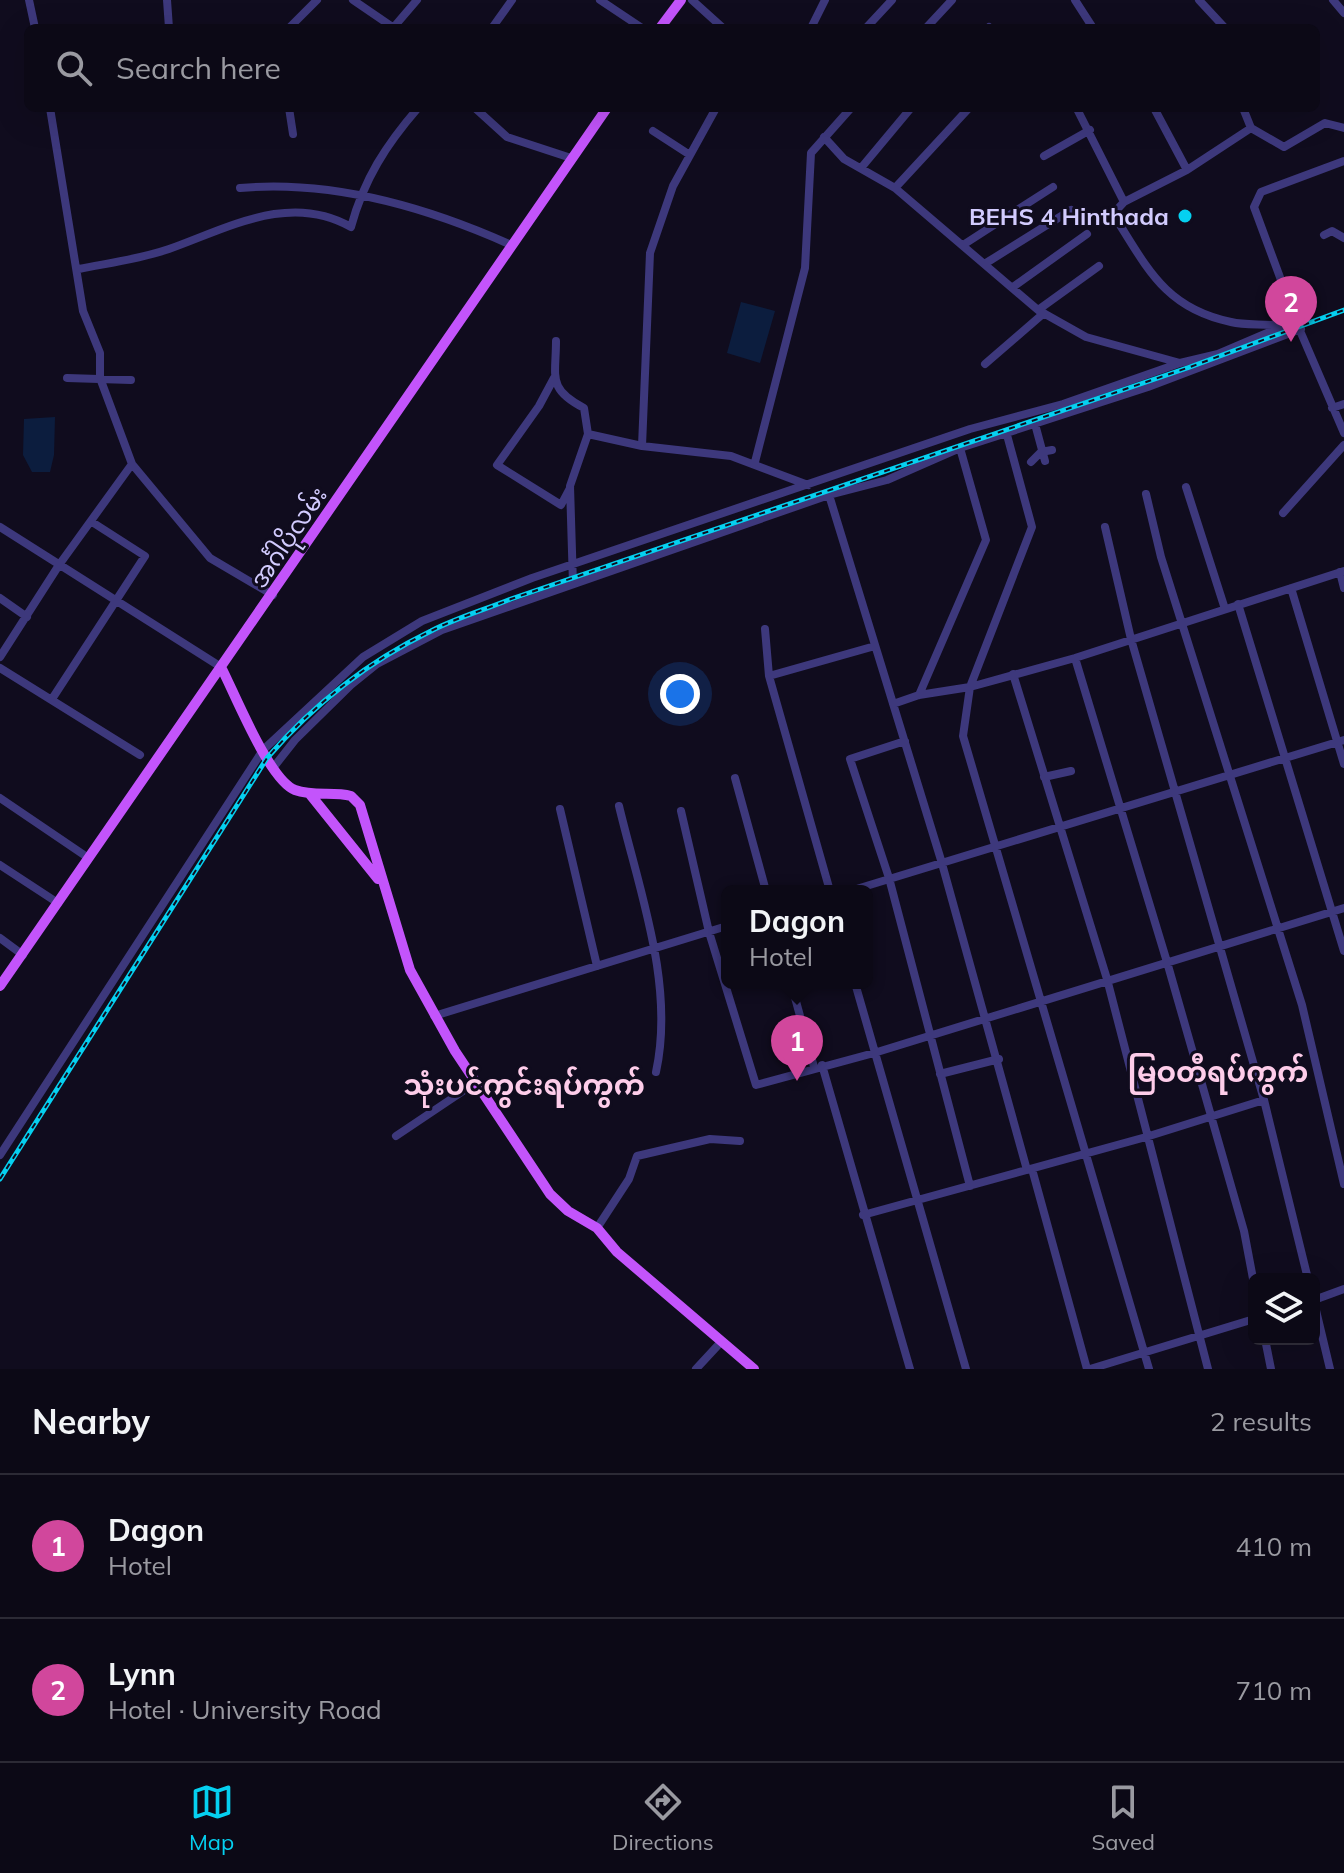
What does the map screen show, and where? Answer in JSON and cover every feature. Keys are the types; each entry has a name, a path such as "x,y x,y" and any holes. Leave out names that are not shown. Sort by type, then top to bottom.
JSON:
{"main road":[{"path":"663,24 681,0"},
{"name":"အင်္ဂါပိုလမ်း","path":"0,986 87,857 273,595 509,244 604,112"},
{"path":"221,667 273,768 293,790 343,794 356,800 367,826 403,954 434,1016 475,1083 550,1194 568,1211 597,1228 617,1252 754,1369"},
{"path":"309,793 381,883"}],"street":[{"path":"29,0 34,24"},
{"path":"167,0 169,24"},
{"path":"293,24 317,0"},
{"path":"353,0 388,24"},
{"path":"397,24 417,0"},
{"path":"495,24 512,0"},
{"path":"600,0 636,24"},
{"path":"692,0 719,24"},
{"path":"813,24 825,0"},
{"path":"930,24 952,0"},
{"path":"1075,0 1090,24"},
{"path":"1199,0 1221,24"},
{"path":"1333,0 1344,13"},
{"path":"869,24 887,2"},
{"path":"51,112 70,244 79,269 83,311 100,353 100,378 132,464 210,558 273,595"},
{"path":"290,112 293,134"},
{"path":"79,269 170,249 214,229 259,217 315,212 351,227 359,197 376,161 415,112"},
{"path":"479,112 507,137 571,158"},
{"path":"642,446 650,253 673,186 714,112"},
{"path":"755,462 798,306 805,268 811,153 847,112"},
{"path":"861,168 908,112"},
{"path":"895,188 965,112"},
{"path":"1079,112 1124,202"},
{"path":"1156,112 1187,170"},
{"path":"1245,112 1251,128 1284,147 1325,123 1344,128"},
{"path":"1251,128 1187,170 1124,202 1113,214 1143,261 1176,301 1189,310 1254,326 1299,325"},
{"path":"1044,156 1090,130"},
{"path":"653,131 690,155"},
{"path":"824,137 844,159 895,188 1041,311 1086,337 1180,363"},
{"path":"1344,161 1270,188 1257,198 1254,207 1344,433"},
{"path":"240,188 299,185 359,197 474,229 509,244"},
{"path":"963,245 1053,187"},
{"path":"986,263 1071,210"},
{"path":"1324,235 1332,231 1344,238"},
{"path":"1013,287 1087,234"},
{"path":"985,364 1041,311 1099,266"},
{"path":"273,768 313,722 377,664 442,630 829,495 887,480 960,448 1007,435 1299,325"},
{"path":"0,1155 263,750 363,657 422,621 573,564 970,429 1063,404 1180,363 1218,354 1265,336 1280,326"},
{"path":"554,378 563,397 584,408 588,434 561,505 497,465 539,406 554,378 556,341"},
{"path":"67,378 131,380"},
{"path":"1332,408 1344,404"},
{"path":"1035,424 1043,456"},
{"path":"588,434 642,446 731,456 755,462 809,485"},
{"path":"1007,435 1032,527 970,687 963,736 998,844 1149,1369"},
{"path":"1283,513 1344,445"},
{"path":"919,695 986,540 960,448"},
{"path":"1031,462 1052,450"},
{"path":"0,657 59,565 132,464"},
{"path":"570,486 573,584"},
{"path":"1186,487 1225,609"},
{"path":"1146,494 1182,621 1302,1005 1344,1184"},
{"path":"829,495 941,860 1088,1369 1248,1321"},
{"path":"52,699 145,556 92,522"},
{"path":"0,527 221,667"},
{"path":"1105,527 1131,639 1264,1100 1307,1273"},
{"path":"893,704 1075,658 1342,571 1344,588"},
{"path":"1291,588 1341,741 1344,764"},
{"path":"0,598 27,617"},
{"path":"1238,604 1344,951"},
{"path":"765,629 769,676 828,885"},
{"path":"769,676 875,646"},
{"path":"1075,658 1167,962 1244,1231 1252,1273"},
{"path":"0,668 140,755"},
{"path":"1013,674 1107,979 1208,1369"},
{"path":"905,741 850,759 889,878 970,1186"},
{"path":"868,885 941,860 1341,741"},
{"path":"1044,777 1071,771"},
{"path":"735,778 764,885"},
{"path":"0,798 87,857"},
{"path":"619,806 654,949 664,1038 656,1072"},
{"path":"560,809 597,966"},
{"path":"681,811 721,971"},
{"path":"0,865 58,903"},
{"path":"727,989 756,1085 874,1053 1344,908"},
{"path":"434,1016 721,928"},
{"path":"0,938 23,955"},
{"path":"793,989 910,1369"},
{"path":"857,989 966,1369"},
{"path":"940,1074 999,1059"},
{"path":"396,1136 475,1083"},
{"path":"863,1215 917,1203 1264,1100"},
{"path":"0,1134 9,1140"},
{"path":"597,1228 629,1179 637,1156 710,1139 740,1141"},
{"path":"1320,1299 1344,1289"},
{"path":"1320,1326 1330,1369"},
{"path":"696,1369 721,1342"},
{"path":"1266,1345 1271,1369"}],"water":[{"path":"741,302 775,311 760,363 727,353"},
{"path":"55,417 54,455 50,472 32,472 23,455 24,419"}],"railway":[{"path":"0,1179 267,758 322,703 385,656 441,626 511,599 1190,367 1344,310"}],"place":[{"name":"BEHS 4 Hinthada","path":"1185,216"},
{"name":"Lynn","path":"1291,342"},
{"name":"Dagon","path":"797,1081"}],"district":[{"name":"မြဝတီရပ်ကွက်","path":"1218,1071"},
{"name":"သုံးပင်ကွင်းရပ်ကွက်","path":"524,1084"}]}
